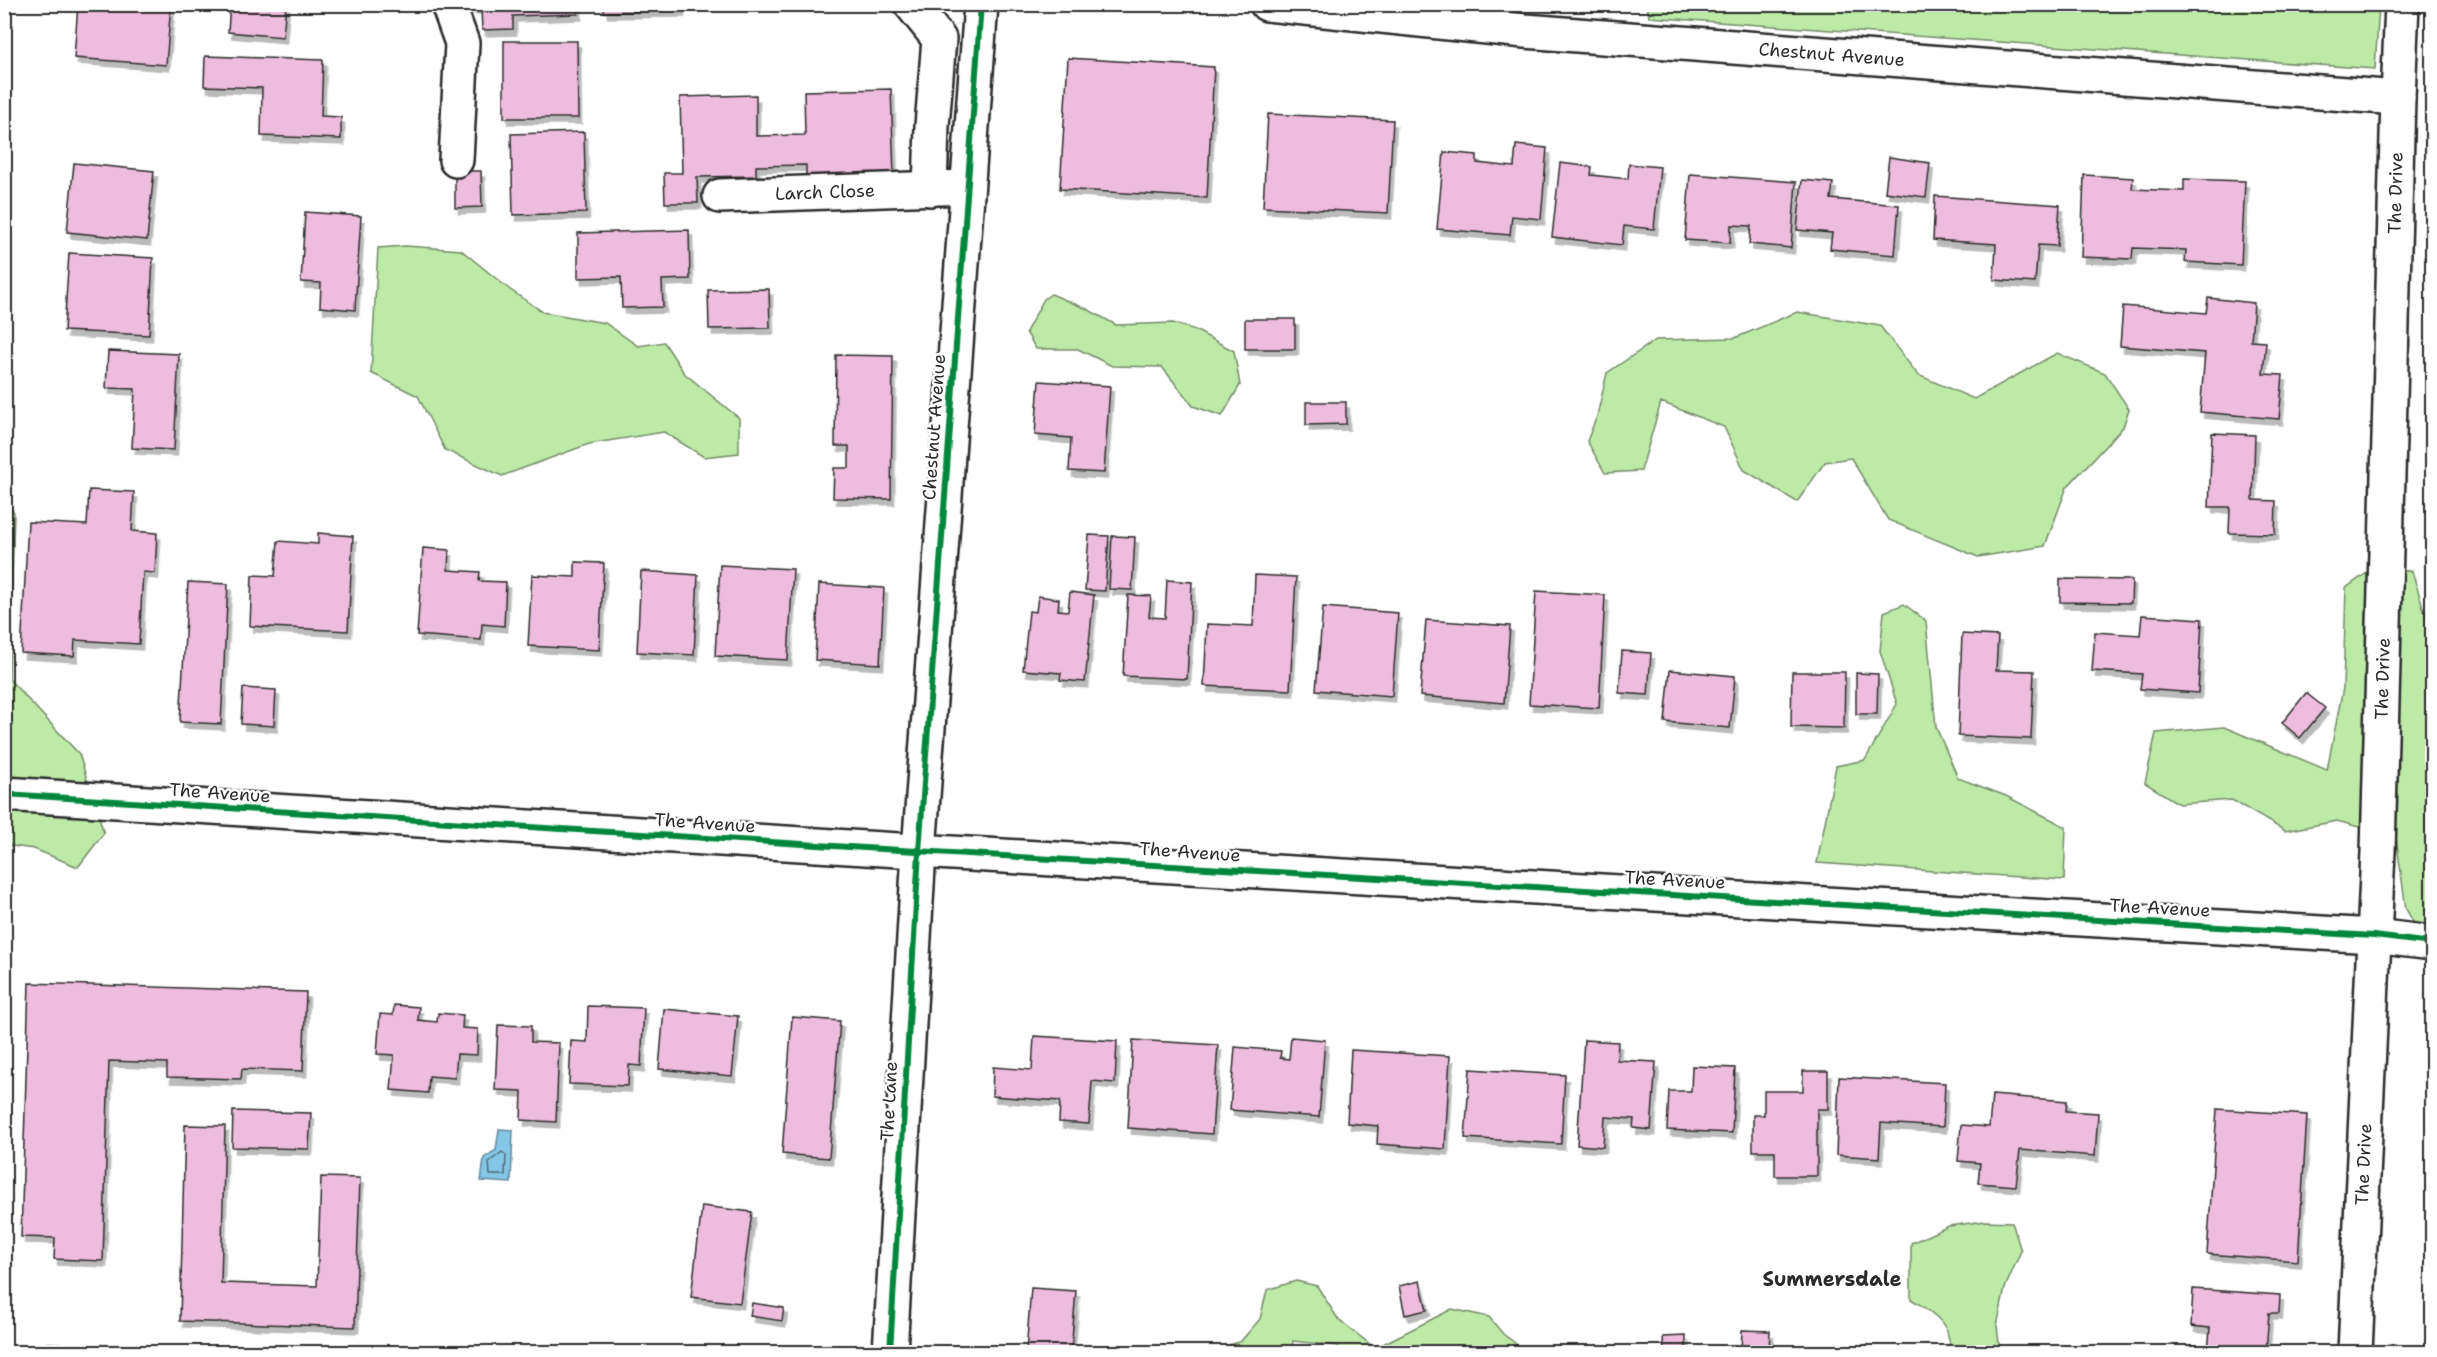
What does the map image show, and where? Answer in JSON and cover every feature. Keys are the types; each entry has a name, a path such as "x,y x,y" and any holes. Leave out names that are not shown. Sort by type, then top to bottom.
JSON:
{"street":[{"path":"448,4 462,43 456,160"},
{"path":"912,4 939,39 930,189"},
{"name":"Chestnut Avenue","path":"919,851 981,4"},
{"name":"Chestnut Avenue","path":"1267,4 1526,30 2398,98"},
{"name":"The Drive","path":"2355,1353 2374,936 2402,4"},
{"name":"Larch Close","path":"720,196 966,187"},
{"name":"The Avenue","path":"4,794 919,851 2374,936 2433,943"},
{"name":"The Lane","path":"890,1353 919,851"}],"green space":[{"path":"1647,4 2379,5 2375,69 1649,17"},
{"path":"406,246 461,250 509,289 543,312 605,323 638,346 664,342 684,373 739,418 739,453 704,457 664,432 589,444 502,476 445,450 418,396 371,373 378,248"},
{"path":"1051,294 1087,309 1116,325 1173,323 1195,330 1234,351 1240,385 1222,416 1193,406 1162,367 1112,366 1078,349 1036,349 1026,332 1044,299"},
{"path":"1797,312 1880,326 1918,375 1974,399 2057,353 2105,373 2129,409 2123,427 2067,487 2045,546 1978,557 1888,520 1851,458 1825,462 1797,502 1744,470 1724,427 1661,402 1641,471 1605,473 1587,441 1597,416 1607,373 1656,340 1735,338"},
{"path":"4,502 14,512 9,679 79,754 104,833 78,867 34,849 5,845"},
{"path":"2371,570 2412,571 2432,636 2432,821 2429,834 2432,838 2432,956 2406,909 2396,837 2337,821 2285,831 2232,800 2179,804 2145,783 2156,733 2224,727 2327,770 2343,688 2346,588"},
{"path":"1904,604 1926,621 1936,727 1958,778 2006,796 2066,827 2064,880 1817,863 1836,766 1865,760 1897,704 1880,651 1884,612"},
{"path":"1985,1221 2012,1222 2021,1251 2005,1288 1997,1326 2000,1352 1950,1352 1948,1333 1940,1320 1911,1299 1911,1243 1949,1226"},
{"path":"1296,1281 1317,1286 1338,1319 1375,1348 1452,1309 1489,1317 1503,1334 1527,1352 1338,1352 1338,1346 1293,1341 1291,1352 1209,1352 1241,1341 1260,1319 1267,1290"}],"water":[{"path":"499,1129 513,1130 511,1183 481,1181 484,1158 496,1150"}],"building":[{"path":"78,4 171,4 166,65 74,58"},
{"path":"230,4 286,4 283,37 228,32"},
{"path":"470,4 578,4 578,14 513,16 513,29 482,30 481,8 470,8"},
{"path":"603,4 681,4 681,11 604,12"},
{"path":"504,41 577,41 578,118 504,118"},
{"path":"205,56 323,60 321,116 341,117 341,139 261,136 262,88 204,86"},
{"path":"1068,58 1214,67 1207,198 1060,189"},
{"path":"891,89 894,176 806,178 806,165 756,166 756,176 697,177 698,203 665,203 664,173 682,173 680,97 756,95 756,136 805,135 804,91"},
{"path":"1268,114 1393,120 1388,213 1263,207"},
{"path":"584,132 586,213 513,215 511,134"},
{"path":"1516,145 1547,148 1541,219 1512,216 1510,235 1437,229 1444,152 1477,155 1477,163 1514,167"},
{"path":"1889,157 1930,163 1926,197 1885,192"},
{"path":"74,163 154,171 147,240 67,232"},
{"path":"1560,163 1592,167 1591,175 1628,179 1629,164 1660,167 1654,229 1624,226 1622,245 1552,237"},
{"path":"455,171 481,171 482,207 455,208"},
{"path":"1690,174 1796,182 1791,248 1749,244 1751,226 1731,225 1730,243 1685,240"},
{"path":"2084,175 2133,178 2132,189 2184,191 2184,179 2245,181 2241,265 2185,262 2186,250 2133,248 2132,259 2081,257"},
{"path":"1802,180 1833,183 1831,199 1899,205 1895,255 1830,249 1832,233 1797,230"},
{"path":"1935,196 2060,205 2057,246 2038,245 2035,283 1994,280 1996,244 1933,240"},
{"path":"305,212 361,216 355,310 320,307 321,283 301,282"},
{"path":"689,230 690,279 662,280 663,307 622,308 621,277 578,278 578,233"},
{"path":"69,253 153,258 149,335 64,331"},
{"path":"769,289 770,328 709,329 708,290"},
{"path":"2208,298 2254,303 2251,341 2266,342 2263,374 2283,375 2279,419 2200,412 2205,353 2120,346 2123,306 2206,313"},
{"path":"1245,319 1295,319 1295,349 1245,349"},
{"path":"108,351 179,354 174,450 132,448 135,389 106,388"},
{"path":"836,355 893,356 891,499 833,498 834,468 849,468 849,446 835,446"},
{"path":"1039,381 1110,386 1104,473 1069,471 1071,438 1035,435"},
{"path":"1306,402 1346,402 1346,424 1306,425"},
{"path":"2212,433 2255,435 2253,500 2276,501 2275,534 2229,533 2230,507 2209,507"},
{"path":"89,490 134,492 132,531 157,533 155,573 143,572 139,644 75,640 74,656 21,653 28,522 87,525"},
{"path":"318,533 353,536 348,631 250,626 252,575 275,576 278,541 318,544"},
{"path":"1089,535 1109,536 1105,591 1085,590"},
{"path":"1112,536 1135,537 1132,590 1109,589"},
{"path":"423,548 449,550 448,570 480,572 479,581 506,582 504,626 482,624 481,640 417,635"},
{"path":"575,562 604,563 599,650 528,646 532,575 575,577"},
{"path":"720,565 793,569 788,660 715,656"},
{"path":"641,571 698,575 694,655 637,652"},
{"path":"1255,575 1296,577 1290,690 1204,686 1207,624 1253,626"},
{"path":"2060,579 2132,580 2131,603 2060,602"},
{"path":"1167,580 1192,582 1187,679 1123,676 1128,595 1151,596 1149,617 1165,618"},
{"path":"188,582 228,584 221,724 180,722"},
{"path":"819,584 884,588 880,664 815,660"},
{"path":"1536,591 1605,595 1599,708 1529,704"},
{"path":"1070,592 1094,595 1085,682 1060,680 1061,673 1023,670 1029,611 1036,612 1038,596 1059,599 1058,610 1068,611"},
{"path":"1323,607 1398,613 1392,696 1316,690"},
{"path":"2142,615 2202,619 2198,693 2140,689 2142,674 2092,671 2095,632 2140,635"},
{"path":"1426,620 1510,626 1504,703 1420,696"},
{"path":"1962,634 1998,636 1996,670 2034,671 2031,739 1958,736"},
{"path":"1622,651 1651,653 1648,695 1619,693"},
{"path":"1670,670 1735,676 1730,728 1665,722"},
{"path":"1792,672 1845,672 1844,728 1791,727"},
{"path":"1856,673 1878,674 1877,714 1856,714"},
{"path":"243,688 276,690 274,726 241,724"},
{"path":"2306,693 2325,708 2300,738 2282,723"},
{"path":"29,983 306,992 303,1071 242,1069 241,1079 167,1077 167,1063 109,1061 103,1261 54,1259 55,1238 21,1237"},
{"path":"394,1005 419,1007 418,1020 437,1022 438,1013 463,1015 462,1028 478,1029 477,1055 457,1054 455,1078 429,1076 428,1093 391,1090 394,1055 377,1054 380,1014 393,1015"},
{"path":"588,1006 644,1008 641,1066 629,1065 628,1086 569,1084 571,1041 587,1042"},
{"path":"664,1009 738,1016 732,1076 659,1069"},
{"path":"792,1017 840,1021 829,1158 782,1154"},
{"path":"498,1025 531,1026 531,1042 559,1043 556,1122 521,1120 522,1091 495,1090"},
{"path":"1034,1036 1117,1041 1115,1083 1092,1081 1089,1124 1059,1122 1060,1101 992,1096 993,1067 1032,1070"},
{"path":"1291,1037 1325,1040 1319,1117 1230,1110 1235,1047 1281,1051 1280,1058 1289,1059"},
{"path":"1133,1040 1218,1045 1212,1134 1128,1128"},
{"path":"1584,1040 1618,1042 1617,1060 1656,1062 1651,1130 1633,1128 1634,1119 1605,1117 1603,1147 1577,1145"},
{"path":"1351,1050 1450,1056 1445,1149 1377,1144 1378,1126 1347,1123"},
{"path":"1692,1066 1735,1068 1732,1133 1667,1130 1669,1091 1691,1091"},
{"path":"1470,1069 1565,1075 1561,1144 1465,1138"},
{"path":"1803,1071 1828,1071 1828,1109 1817,1109 1817,1176 1775,1176 1775,1151 1753,1151 1753,1115 1764,1115 1764,1091 1803,1091"},
{"path":"1839,1077 1945,1083 1943,1127 1881,1123 1879,1158 1836,1155"},
{"path":"1992,1095 2067,1101 2066,1111 2098,1113 2095,1156 2020,1150 2016,1186 1978,1183 1980,1163 1958,1161 1961,1125 1989,1127"},
{"path":"2217,1109 2307,1115 2298,1261 2207,1254"},
{"path":"233,1111 311,1113 309,1149 232,1147"},
{"path":"185,1125 225,1126 221,1283 317,1286 321,1177 360,1178 355,1327 180,1321"},
{"path":"702,1206 752,1212 740,1303 691,1297"},
{"path":"1420,1281 1427,1310 1405,1315 1399,1286"},
{"path":"1031,1288 1076,1291 1071,1352 1026,1352"},
{"path":"2193,1289 2280,1295 2279,1313 2269,1313 2266,1352 2208,1352 2210,1328 2191,1326"},
{"path":"752,1303 784,1308 782,1321 750,1316"},
{"path":"1742,1330 1770,1331 1769,1352 1741,1352"},
{"path":"1686,1336 1686,1352 1664,1352 1663,1337"},
{"path":"47,1343 114,1346 114,1352 47,1352"}],"cycle path":[{"path":"890,1352 919,851 981,4"},
{"path":"4,794 865,848 2374,936 2432,943"}],"district":[{"name":"Summersdale","path":"1832,1279"}]}
